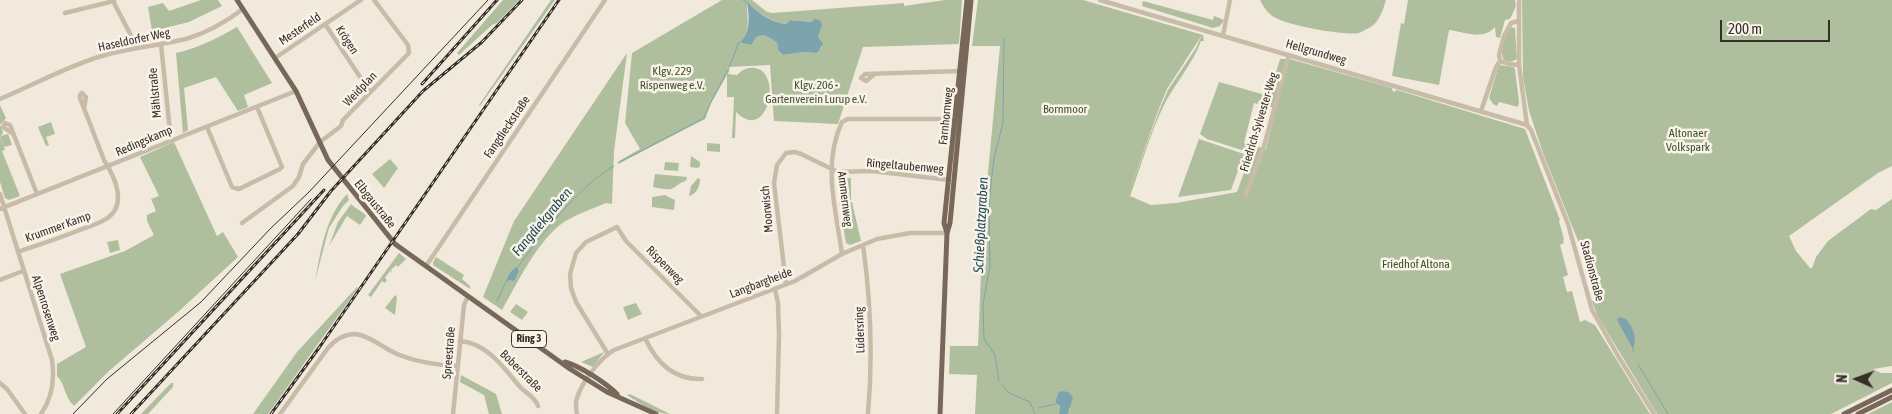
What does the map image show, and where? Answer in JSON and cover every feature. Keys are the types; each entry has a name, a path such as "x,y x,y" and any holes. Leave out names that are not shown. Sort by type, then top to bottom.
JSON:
{"main road":[{"name":"Elbgaustraße","path":"237,0 296,91 331,165 394,244 562,362 573,365 607,392 620,396 656,414"},
{"name":"Farnhornweg","path":"947,233 944,223 967,0"},
{"name":"Farnhornweg","path":"940,414 947,233 950,223 971,0"},
{"path":"1844,414 1892,390"},
{"path":"1858,414 1892,397"}],"street":[{"name":"Mesterfeld","path":"275,58 361,0"},
{"name":"Weidplan","path":"242,223 293,186 303,164 320,142 341,126 343,120 409,53 408,45 374,0"},
{"name":"Fangdieckstraße","path":"426,266 605,0"},
{"name":"Hellgrundweg","path":"1100,0 1527,125"},
{"path":"1223,35 1230,0"},
{"name":"Stadionstraße","path":"1518,0 1520,65 1527,125 1531,130 1568,224 1592,310 1654,414"},
{"path":"65,13 114,1 137,47"},
{"name":"Haseldorfer Weg","path":"0,99 86,62 116,52 189,38 243,9"},
{"path":"1481,111 1496,67 1500,61 1501,48 1506,31 1511,23 1518,21"},
{"name":"Krögen","path":"325,24 370,92"},
{"name":"Mählstraße","path":"161,44 171,140"},
{"name":"Friedrich-Sylvester-Weg","path":"1246,195 1262,154 1289,55"},
{"path":"1500,61 1520,65"},
{"path":"875,74 960,72"},
{"name":"Redingskamp","path":"2,208 296,91"},
{"path":"207,127 232,187 239,190 282,167 257,107"},
{"name":"Krummer Kamp","path":"18,252 108,218 117,206 118,193 84,108"},
{"name":"Ammernweg","path":"842,254 831,168 841,124 844,120 956,119"},
{"path":"14,135 37,194"},
{"name":"Moorwisch","path":"786,284 774,192 777,165 783,155 795,152 831,168"},
{"name":"Ringeltaubenweg","path":"831,168 838,172 872,172 949,180"},
{"name":"Alpenrosenweg","path":"0,194 2,208 18,252 53,367 52,389 41,414"},
{"name":"Rispenweg","path":"608,354 576,302 571,288 570,274 576,253 586,242 617,227 626,241 701,316"},
{"name":"Langbargheide","path":"577,414 577,398 589,378 608,354 701,316 795,281 842,254 884,236 947,233"},
{"name":"Lüdersring","path":"863,245 872,339 868,414"},
{"path":"0,280 23,270"},
{"path":"775,289 778,304 779,335 777,414"},
{"name":"Spreestraße","path":"453,414 464,305 468,296"},
{"path":"280,414 328,348 346,335 361,335 390,351 413,360 458,366"},
{"path":"645,338 655,356 667,369 686,378 702,379"},
{"name":"Boberstraße","path":"460,341 482,349 500,362 525,392 537,401 538,406"},
{"path":"0,383 7,389 25,414"}],"green space":[{"path":"201,0 218,0 222,6 189,22 152,31 148,7 163,3 169,11"},
{"path":"503,0 519,0 497,23 492,25 459,55 457,53"},
{"path":"551,0 555,0 480,106 479,105"},
{"name":"Klgv. 206 - Gartenverein Lurup e.V.","path":"722,0 752,0 767,12 773,13 904,3 904,6 945,0 962,0 959,44 863,47 838,124 774,121 770,65 728,67 727,70 730,69 728,74 737,75 745,69 752,68 764,72 770,92 768,104 763,113 756,119 747,119 736,112 735,138 732,138 734,97 727,97 727,75 711,103 705,119 618,164 619,161 640,149 625,123 632,53","holes":["747,3 765,16 781,23 786,24 790,20 811,22 815,18 821,21 818,37 822,47 816,53 804,52 783,55 778,50 777,43 766,36 760,35 752,45 742,40 748,27"]},
{"path":"978,0 1083,0 1203,35 1204,41 1201,41 1159,116 1130,196 1151,205 1176,203 1237,192 1251,153 1207,139 1200,134 1219,82 1269,96 1280,59 1290,59 1392,88 1393,92 1397,90 1525,129 1560,220 1564,243 1560,245 1568,275 1563,277 1567,292 1572,291 1580,322 1585,320 1595,325 1650,414 1068,414 1070,409 1058,393 1055,403 1060,406 1059,414 975,414 977,375 949,374 950,346 978,346 983,225 1000,46 972,46","holes":["1202,35 1196,48 1168,90 1129,192 1167,89","1254,103 1276,108 1266,149 1244,143"]},
{"path":"1260,0 1386,0 1378,20 1372,26 1359,33 1341,33 1314,29 1277,19 1271,15"},
{"path":"1408,0 1515,0 1516,6 1510,19 1505,20 1500,38 1496,37 1495,27 1485,34 1479,35 1449,30 1439,85 1392,76 1401,23 1404,24"},
{"name":"Altonaer Volkspark","path":"1522,0 1892,0 1892,166 1878,173 1789,236 1796,251 1812,268 1816,257 1828,241 1871,209 1876,210 1892,199 1892,366 1873,369 1881,373 1892,373 1892,383 1831,414 1657,414 1597,315 1592,301 1596,300 1582,251 1543,153 1529,111 1523,77"},
{"path":"1143,1 1213,20 1214,16 1224,20 1220,26 1213,28 1142,6"},
{"path":"237,27 272,83 244,95 248,107 238,111 216,77 184,88 188,130 183,133 176,53 208,42"},
{"path":"1510,27 1515,28 1517,59 1509,62 1503,59 1502,50"},
{"name":"Klgv. 229 Rispenweg e.V.","path":"627,53 614,151 612,204 606,203 579,214 554,230 529,263 502,310 483,297 514,221"},
{"path":"1499,65 1514,67 1515,69 1518,107 1499,102 1497,106 1489,98"},
{"path":"0,105 6,118 0,125"},
{"path":"51,122 55,134 46,137 49,145 46,146 38,127"},
{"path":"0,125 3,132 1,136 8,134 12,145 4,147 0,136"},
{"path":"0,137 5,150 2,151 20,196 9,200 5,198 0,182"},
{"path":"1199,139 1244,154 1231,190 1178,197"},
{"path":"174,142 217,236 223,232 238,257 109,371 74,406 70,402 57,376 57,364 86,347 60,274 125,251 154,235 147,221 147,215 156,211 151,199 159,196 140,157"},
{"path":"707,143 720,144 720,152 707,151"},
{"path":"691,156 700,162 698,168 690,167"},
{"path":"390,159 398,168 384,188 372,174"},
{"path":"665,162 679,163 678,171 664,170"},
{"path":"655,174 687,177 686,181 673,188 665,189 653,187"},
{"path":"698,178 700,179 698,189 689,196 691,186"},
{"path":"839,178 851,178 851,200 844,200 844,188 839,188"},
{"path":"347,194 349,200 329,228 315,281 322,246 329,224"},
{"path":"665,195 675,200 674,210 652,207 652,197"},
{"path":"839,202 852,202 861,241 850,245 846,243"},
{"path":"351,204 366,216 360,225 347,216 329,246 338,222"},
{"path":"118,240 120,250 110,253 107,242"},
{"path":"399,253 406,259 398,267 396,265 391,270 392,273 390,271 385,278 387,280 385,283 382,281 371,297 368,295"},
{"path":"436,257 464,275 462,279 470,286 470,289 433,265"},
{"path":"357,287 268,414 253,414 297,352"},
{"path":"395,295 397,297 395,315 385,308"},
{"path":"636,303 642,314 628,320 623,307"},
{"path":"516,304 528,312 522,320 510,312"},
{"path":"604,352 593,367 581,362"},
{"path":"461,375 496,394 502,414 489,414 484,395 460,382"},
{"path":"173,383 173,387 148,414 141,414"},
{"path":"630,394 670,414 664,414 648,408 627,395"},
{"path":"1892,402 1892,414 1868,414"}],"water":[{"path":"747,2 755,10 780,23 786,24 790,20 811,22 815,18 821,21 822,25 818,37 823,44 818,52 783,55 778,50 777,43 763,35 757,37 752,45 742,43 748,27"},
{"path":"517,267 519,271 514,281 509,280 505,284 508,276"},
{"path":"1619,317 1626,319 1633,330 1635,341 1633,349 1617,320"},
{"path":"1062,391 1068,392 1073,397 1068,414 1059,414 1060,406 1055,403 1058,393"}],"waterway":[{"name":"Fangdiekgraben","path":"743,0 747,3"},
{"name":"Schießplatzgraben","path":"999,381 995,355 984,339 983,304 990,266 989,210 991,184 994,158 1003,123 1004,38"},
{"name":"Fangdiekgraben","path":"618,163 704,118 738,43 742,41"},
{"name":"Fangdiekgraben","path":"518,267 538,240 575,198 601,174 614,166"},
{"name":"Fangdiekgraben","path":"497,301 505,284"},
{"path":"1638,364 1668,414"},
{"name":"Schießplatzgraben","path":"1001,384 1009,393 1030,402 1035,414"},
{"path":"1038,408 1055,404"}],"tram line":[{"path":"73,414 107,379 201,302 271,228 309,192 488,0"},
{"path":"113,414 311,199"}],"railway":[{"path":"422,84 497,0"},
{"path":"131,414 298,234 331,191 423,91 482,42 522,0"},
{"path":"271,414 321,345 559,0"},
{"path":"117,414 324,190"}],"park label":[{"name":"Bornmoor","path":"1065,109"},
{"name":"Friedhof Altona","path":"1416,264"}]}
